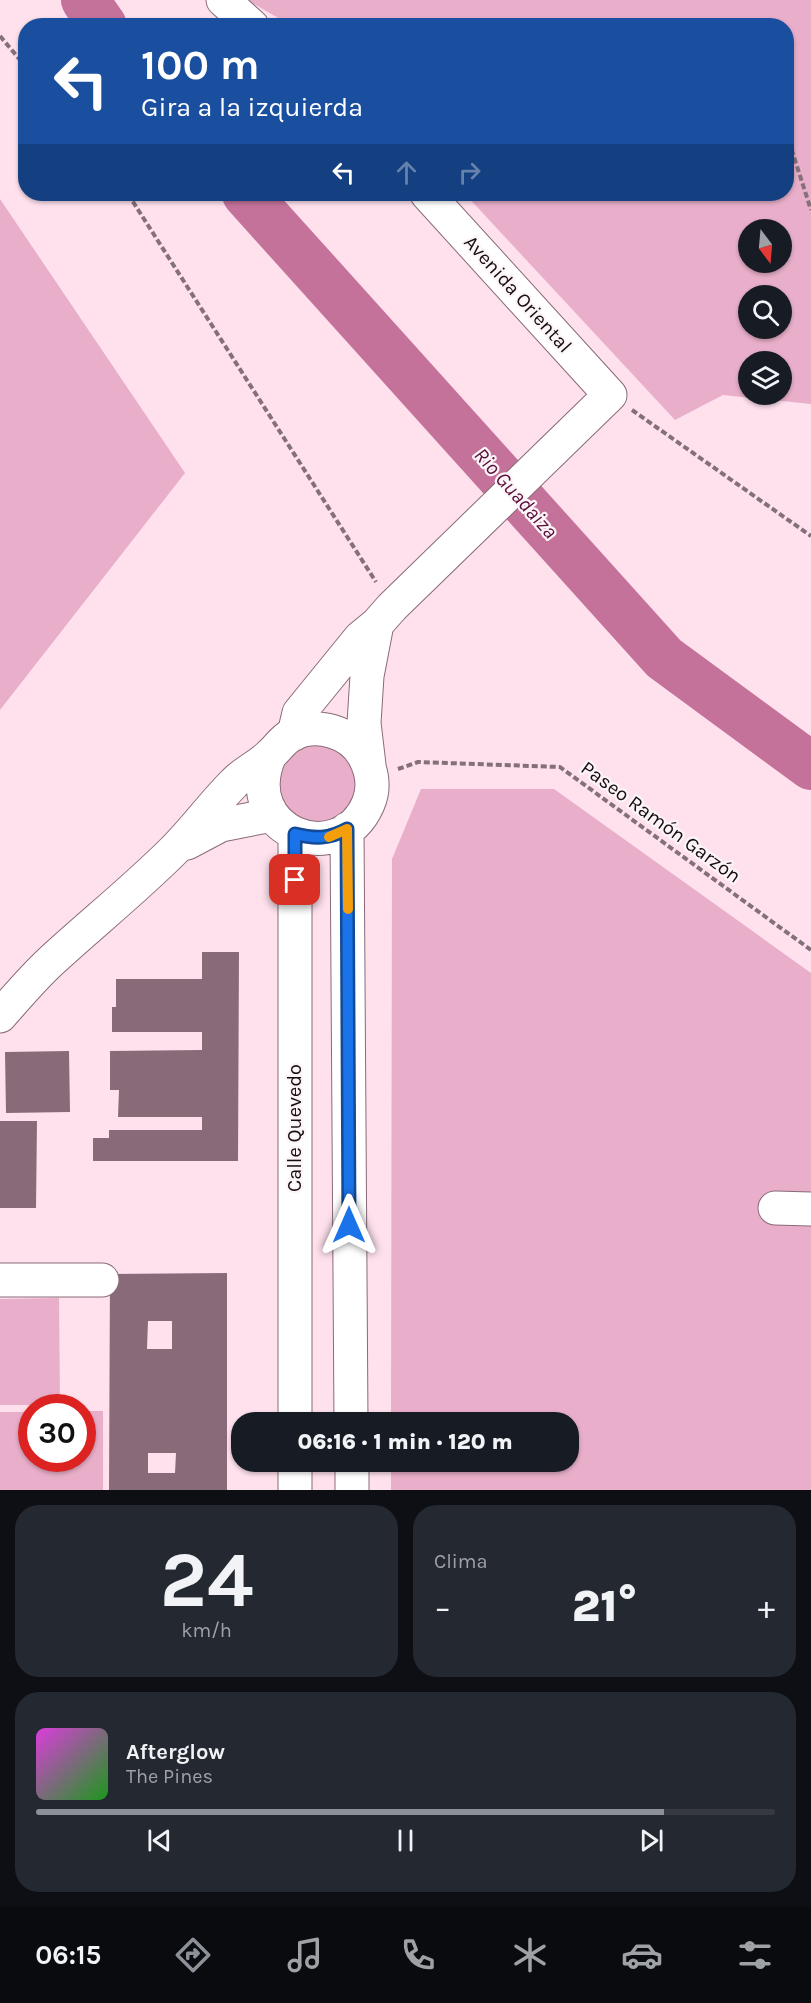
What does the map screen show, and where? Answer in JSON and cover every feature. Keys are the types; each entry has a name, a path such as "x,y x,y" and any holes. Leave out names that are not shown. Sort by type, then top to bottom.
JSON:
{"street":[{"path":"223,0 243,18"},
{"name":"Avenida Oriental","path":"433,201 610,395"},
{"path":"294,734 299,713 360,638 610,395"},
{"path":"175,849 221,825 283,825 322,838 335,836 357,821 369,801 370,772 364,723 367,676 384,616"},
{"path":"283,825 265,801 262,785 264,770 270,755 280,742 309,729 324,729 339,733 352,741 362,752 370,772"},
{"path":"0,1016 48,964 175,849 235,781 270,755"},
{"name":"Calle Quevedo","path":"283,825 295,1412"},
{"path":"347,829 351,1412"},
{"path":"0,979 48,964"},
{"path":"775,1208 811,1209"},
{"path":"0,1280 102,1280"},
{"path":"295,1472 295,1490"},
{"path":"351,1472 352,1490"}],"path":[{"path":"0,36 18,57"},
{"path":"794,157 811,210"},
{"path":"132,201 384,616"},
{"path":"610,395 811,536"},
{"name":"Paseo Ramón Garzón","path":"370,772 418,762 560,767 811,950"}],"shaded area":[{"path":"247,0 811,0 811,404 792,402 792,351 738,351 738,397 723,395 675,420 472,201 794,201 794,18 278,18"},
{"path":"0,199 185,473 0,710"},
{"path":"318,744 333,747 346,755 354,768 357,783 354,798 346,811 333,819 318,822 303,819 290,811 282,798 279,783 282,768 290,755 303,747"},
{"path":"421,789 554,789 811,973 811,1490 391,1490 391,1472 579,1472 579,1412 391,1412 392,859"},
{"path":"59,1298 60,1394 18,1394 18,1405 0,1405 0,1299"},
{"path":"96,1411 103,1411 103,1490 0,1490 0,1412 18,1412 18,1472 96,1472"}],"building":[{"path":"202,952 239,952 238,1161 93,1161 93,1138 109,1138 109,1130 202,1130 202,1117 118,1117 119,1090 110,1090 110,1051 202,1050 202,1032 112,1032 112,1007 116,1007 116,979 202,979"},
{"path":"69,1051 70,1112 6,1113 5,1052"},
{"path":"0,1121 37,1121 36,1208 0,1208"},
{"path":"227,1273 227,1490 109,1490 110,1274","holes":["148,1321 172,1321 172,1349 147,1349","148,1453 176,1453 175,1473 148,1473"]}],"waterway":[{"name":"Rio Guadaiza","path":"85,0 97,18"},
{"name":"Rio Guadaiza","path":"252,201 664,658 811,766"}],"slow traffic":[{"path":"329,837 347,829 348,909"}],"route":[{"path":"295,880 295,834 308,838 322,838 335,836 347,829 349,1225"}]}
